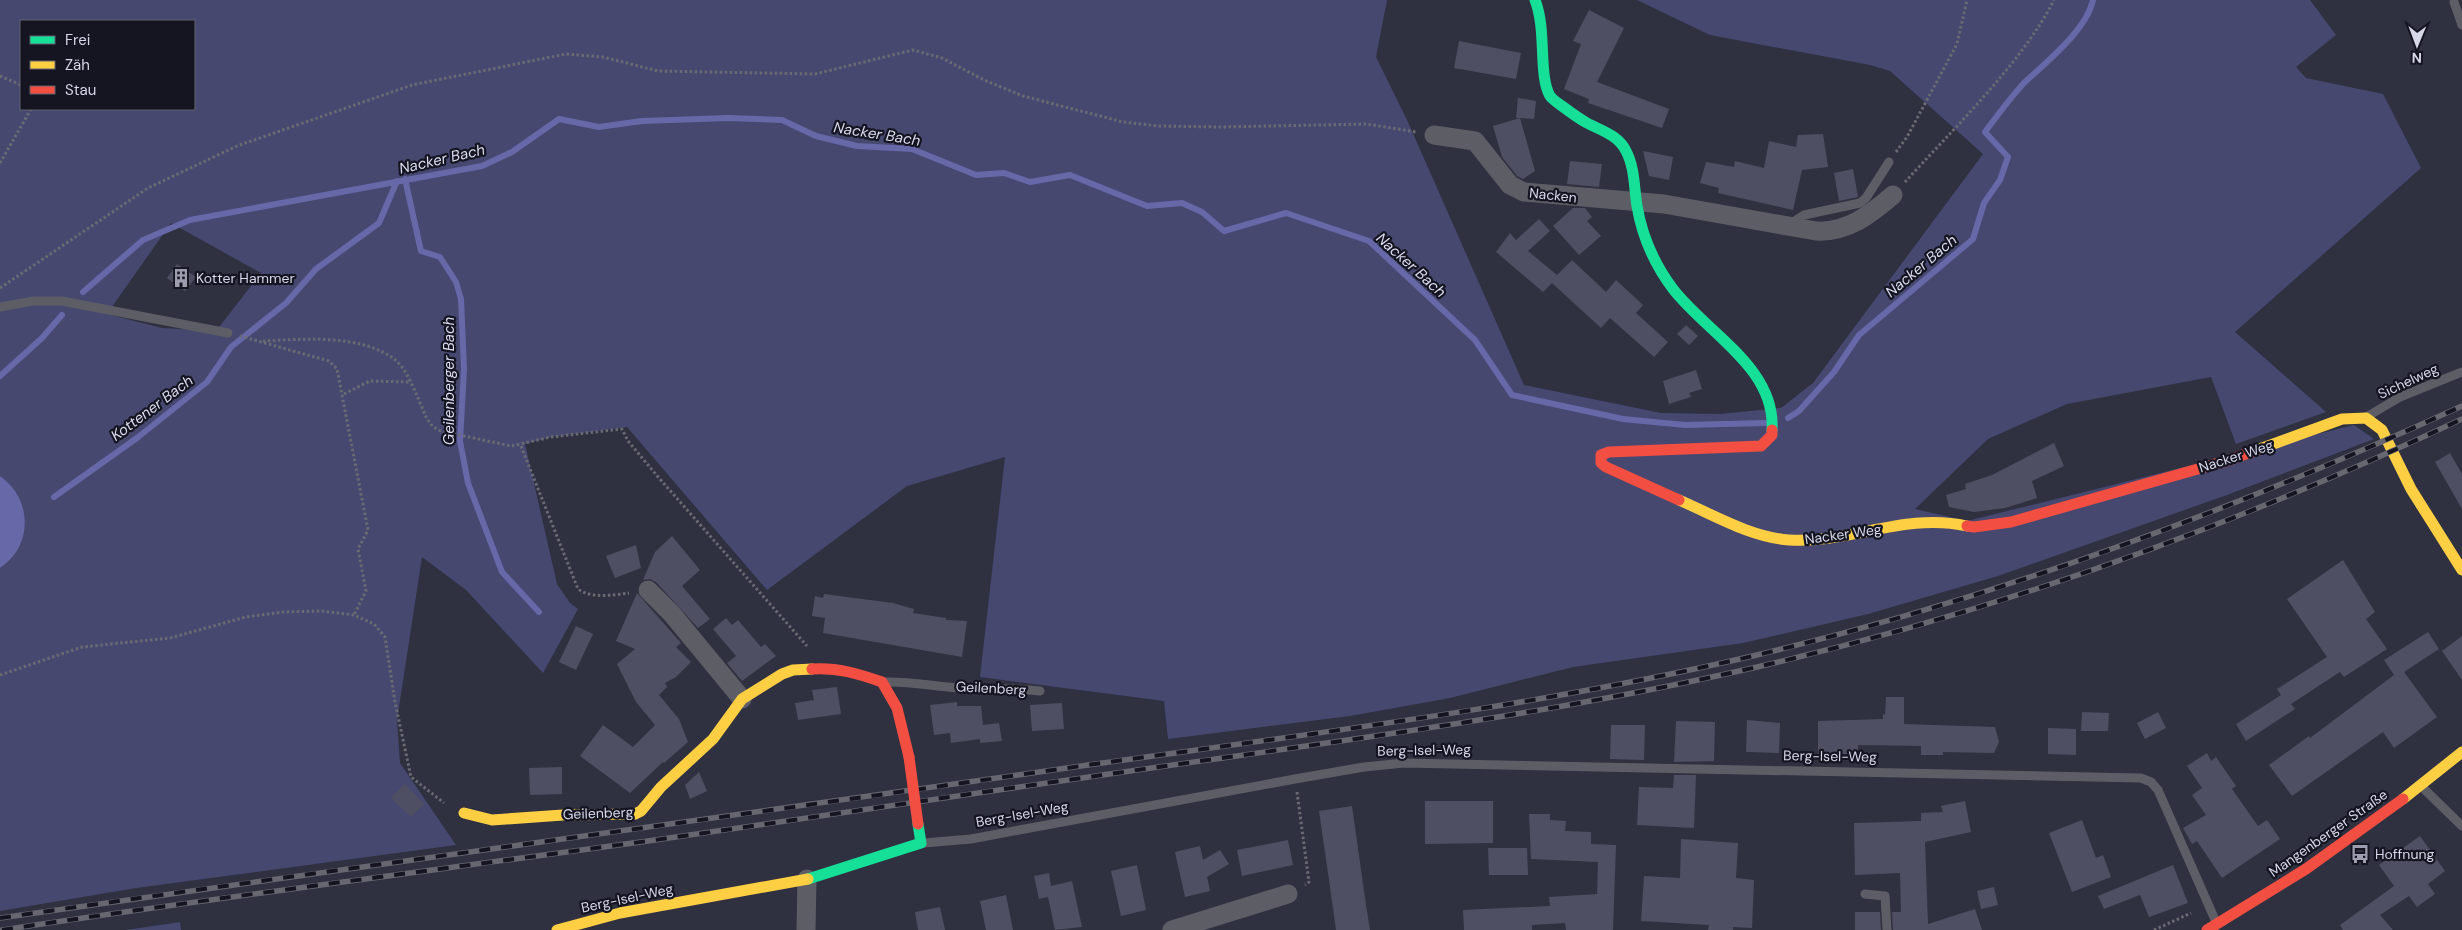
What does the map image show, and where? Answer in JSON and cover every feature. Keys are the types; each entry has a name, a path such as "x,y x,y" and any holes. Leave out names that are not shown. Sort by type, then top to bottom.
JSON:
{"street":[{"name":"Nacker Weg","path":"1534,0 1542,20 1549,94 1551,98 1585,122 1621,142 1630,162 1636,202 1657,264 1679,296 1750,368 1764,388 1772,412 1774,431 1767,442 1753,448 1616,451 1601,455 1601,463 1623,476 1758,534 1790,540 1822,539 1914,522 1950,522 1974,527 2011,522 2226,460 2342,419 2366,418"},
{"name":"Nacken","path":"1434,135 1475,141 1505,180 1519,191 1636,202"},
{"path":"1636,202 1686,208 1824,231 1848,226 1863,218 1893,196"},
{"path":"2366,418 2382,430 2411,489 2462,570"},
{"path":"648,590 672,614 742,699"},
{"name":"Geilenberg","path":"464,813 492,820 563,815 635,814 641,811 661,787 713,738 742,699 782,674 793,670 826,668 858,673 882,682"},
{"path":"882,682 898,708 909,757 921,843"},
{"name":"Mangenberger Straße","path":"2212,927 2297,874 2420,786 2462,752"},
{"name":"Berg-Isel-Weg","path":"557,930 620,913 807,878 866,862 921,843"},
{"path":"806,930 807,878"},
{"path":"1172,930 1288,894"}],"lane":[{"path":"2454,2 2462,25"},
{"path":"1786,226 1804,215 1860,203 1866,198 1889,162"},
{"path":"0,307 33,301 62,301 228,333"},
{"name":"Sichelweg","path":"2366,418 2400,397 2462,372"},
{"name":"Geilenberg","path":"882,682 911,681 961,688 1002,687 1040,691"},
{"name":"Berg-Isel-Weg","path":"921,843 971,839 1305,777 1404,763 2141,778 2151,782 2158,790 2212,927"},
{"path":"2420,786 2462,826"},
{"path":"1865,894 1885,896 1887,930"}],"path":[{"path":"1889,162 1907,137 1957,44 1968,0"},
{"path":"1893,196 2008,66 2042,21 2054,0"},
{"path":"0,288 148,188 238,146 412,85 566,54 602,57 658,71 815,74 913,50 922,50 942,58 984,80 1023,96 1123,122 1159,126 1220,127 1367,124 1434,135"},
{"path":"0,76 20,85"},
{"path":"0,163 30,110"},
{"path":"228,333 263,341 334,365 344,394 368,530 358,549 366,591 354,615"},
{"path":"263,341 308,339 360,345 381,352 395,359 410,382 434,428 454,434 466,435 504,445 521,446 551,437 622,430 628,441 684,508 826,668"},
{"path":"344,394 370,381 410,382"},
{"path":"521,446 578,589 594,595 648,590"},
{"path":"0,675 82,647 170,638 246,617 283,612 322,611 354,615 374,624 385,638 395,702 411,777 434,797 464,813"},
{"path":"1288,894 1309,882 1299,808"}],"shaded area":[{"path":"0,0 1387,0 1376,57 1407,120 1524,385 1661,413 1720,414 1781,408 1813,383 1983,154 1890,71 1870,65 1710,35 1637,0 2310,0 2336,35 2296,67 2306,78 2383,94 2421,168 2235,332 2326,412 2236,444 2211,377 2067,404 1988,439 1915,509 1967,521 2354,425 2374,439 2227,495 1998,576 1868,614 1743,643 1573,667 1450,698 1350,716 1168,739 1164,701 980,677 1005,457 907,486 767,590 627,427 551,437 525,444 557,584 570,603 578,609 543,673 466,590 422,557 397,720 400,763 456,845 136,888 0,911 0,568 11,559 18,548 23,535 24,522 18,497 10,485 0,476","holes":["171,223 261,273 216,331 162,328 107,314"]},
{"path":"0,476 11,485 18,497 23,509 25,522 19,547 11,559 0,568"},
{"path":"180,922 181,930 126,930"}],"building":[{"path":"1589,10 1624,28 1597,82 1669,109 1662,128 1588,103 1589,99 1564,89 1581,44 1573,41"},
{"path":"1459,41 1521,53 1516,79 1454,68"},
{"path":"1518,98 1536,101 1534,119 1516,118"},
{"path":"1520,118 1535,171 1523,179 1517,176 1502,157 1493,126"},
{"path":"1823,134 1828,167 1802,170 1793,210 1718,193 1719,188 1700,183 1706,162 1734,167 1735,161 1764,168 1769,141 1796,147 1798,135"},
{"path":"1643,151 1673,157 1669,180 1649,176"},
{"path":"1570,161 1602,164 1599,187 1567,184"},
{"path":"1853,169 1858,197 1839,201 1834,173"},
{"path":"1573,208 1585,208 1592,217 1587,221 1601,236 1579,255 1553,226"},
{"path":"1539,219 1550,231 1528,251 1557,275 1572,260 1606,292 1616,280 1643,305 1636,313 1668,342 1654,357 1610,318 1601,328 1552,283 1543,292 1496,252 1510,233 1516,240"},
{"name":"Kotter Hammer","path":"177,264 196,277 185,291 167,278"},
{"path":"1686,325 1698,336 1689,345 1677,334"},
{"path":"1696,370 1702,389 1689,393 1691,397 1669,404 1663,381"},
{"path":"2054,443 2064,466 2032,481 2037,498 2005,508 1974,512 1949,507 1946,495 1966,489 1965,484 1992,475"},
{"path":"2450,453 2462,474 2462,509 2435,462"},
{"path":"672,536 700,570 682,586 710,619 698,628 656,582 650,579 643,580 655,552"},
{"path":"636,545 641,568 615,578 606,556"},
{"path":"2343,560 2375,612 2366,619 2387,649 2344,677 2340,672 2291,704 2295,709 2246,741 2236,724 2281,695 2277,689 2327,657 2287,599"},
{"path":"637,593 681,643 676,647 691,662 676,677 665,683 667,687 659,695 679,719 688,742 630,793 580,756 603,725 633,747 655,725 636,702 617,664 635,649 616,641"},
{"path":"824,594 893,603 914,609 913,613 946,618 946,620 967,621 962,657 823,633 825,618 812,616 815,596 823,598"},
{"path":"726,618 732,625 738,620 761,647 765,644 776,656 742,681 727,663 736,656 713,629"},
{"path":"576,626 593,634 576,670 559,662"},
{"path":"2428,632 2439,649 2404,672 2437,717 2394,748 2383,732 2292,796 2269,765 2309,736 2310,738 2394,675 2384,660"},
{"path":"2462,636 2462,680 2442,651"},
{"path":"837,687 841,714 798,720 795,703 814,700 812,690"},
{"path":"1886,697 1904,697 1904,724 1995,727 1999,742 1994,753 1943,752 1943,755 1921,755 1921,746 1858,745 1858,754 1818,754 1818,721 1883,719"},
{"path":"957,702 957,706 981,706 983,725 999,723 1002,741 980,743 980,739 951,743 950,733 934,735 930,705"},
{"path":"1062,703 1064,729 1032,731 1030,705"},
{"path":"2082,712 2109,713 2108,731 2081,731"},
{"path":"2158,712 2166,728 2145,739 2137,723"},
{"path":"1747,720 1780,723 1779,753 1746,752"},
{"path":"1676,721 1715,722 1714,761 1674,762"},
{"path":"1611,725 1645,725 1644,760 1610,759"},
{"path":"2048,728 2076,729 2076,755 2048,754"},
{"path":"2207,753 2211,761 2216,757 2236,786 2232,789 2258,826 2267,820 2280,839 2222,878 2197,841 2192,844 2183,828 2206,815 2192,795 2202,788 2187,766"},
{"path":"562,767 562,794 530,795 529,768"},
{"path":"699,772 707,791 690,799 685,785"},
{"path":"1674,775 1696,775 1694,828 1637,825 1639,787 1673,788"},
{"path":"405,784 424,804 411,817 391,798"},
{"path":"1425,801 1493,801 1493,843 1425,844"},
{"path":"1965,801 1971,832 1925,842 1928,924 1975,909 1982,930 1893,930 1892,912 1901,912 1900,873 1855,875 1854,823 1921,821 1921,813 1943,812 1941,806"},
{"path":"1352,806 1370,930 1336,930 1319,811"},
{"path":"1529,814 1550,814 1550,820 1566,821 1565,831 1591,832 1591,844 1616,845 1613,930 1566,930 1565,923 1532,925 1532,930 1464,930 1463,910 1550,906 1549,897 1597,894 1598,862 1531,859"},
{"path":"2082,820 2096,858 2103,855 2111,877 2072,892 2049,833"},
{"path":"2420,836 2445,871 2428,884 2435,894 2417,907 2409,896 2380,915 2393,930 2343,930 2340,925 2394,886 2379,865"},
{"path":"1681,839 1738,843 1736,878 1754,880 1752,928 1733,927 1733,930 1708,930 1709,925 1641,921 1644,876 1680,878"},
{"path":"1288,840 1293,865 1242,876 1237,850"},
{"path":"1200,846 1203,860 1220,850 1229,864 1207,877 1210,891 1185,897 1175,852"},
{"path":"1488,848 1527,848 1528,875 1489,875"},
{"path":"1137,865 1146,910 1121,916 1111,871"},
{"path":"2173,865 2188,903 2149,917 2140,895 2104,909 2098,896"},
{"path":"1049,873 1051,886 1072,881 1082,927 1055,930 1048,897 1039,899 1034,876"},
{"path":"1994,887 1998,905 1981,909 1977,891"},
{"path":"1006,895 1013,930 986,930 980,901"},
{"path":"940,907 945,930 918,930 915,912"},
{"path":"1855,912 1880,912 1881,930 1855,930"}],"waterway":[{"name":"Nacker Bach","path":"1788,418 1799,411 1834,372 1859,335 1973,239 1984,203 2000,180 2008,157 1985,132 2024,83 2054,56 2074,34 2089,12 2093,0"},
{"name":"Nacker Bach","path":"83,292 143,240 190,220 482,166 512,152 559,119 599,127 642,121 728,118 782,120 816,136 857,146 912,149 976,175 1004,173 1030,182 1070,175 1147,206 1182,203 1202,212 1224,231 1286,213 1369,241 1475,340 1512,395 1623,419 1685,425 1765,423"},
{"name":"Geilenberger Bach","path":"405,179 421,251 440,257 456,282 461,299 464,369 460,441 468,483 502,572 539,612"},
{"name":"Kottener Bach","path":"54,497 137,438 207,382 231,347 286,303 316,269 379,223 397,181"},
{"name":"Nacker Bach","path":"0,376 42,338 62,315"}],"railway":[{"path":"0,918 1389,723 1482,709 1666,675 1848,632 1938,606 2116,548 2290,481 2462,406"},
{"path":"2,930 655,840 1336,742 1505,716 1673,685 1848,645 1938,620 2116,562 2291,495 2462,419"}],"traffic: fast":[{"path":"1535,0 1541,25 1544,76 1550,96 1580,119 1614,137 1623,146 1631,164 1642,228 1660,270 1687,305 1737,353 1751,370 1763,388 1770,408 1772,430"},
{"path":"808,879 921,843 918,824"}],"traffic: slow":[{"path":"2257,450 2342,419 2366,418 2382,430 2411,489 2462,570"},
{"path":"1679,500 1746,530 1760,535 1789,540 1834,538 1899,525 1921,523 1967,526"},
{"path":"464,813 492,820 563,815 635,814 641,811 661,787 713,739 742,699 782,674 793,670 812,669"},
{"path":"2403,799 2462,752"},
{"path":"557,930 620,913 808,879"}],"traffic: jam":[{"path":"1679,500 1606,467 1601,463 1601,455 1609,452 1761,446 1772,435 1772,430"},
{"path":"1967,526 1974,527 2011,522 2226,461 2257,450"},
{"path":"812,669 839,670 882,682 897,708 909,757"},
{"path":"909,757 918,824"},
{"path":"2207,930 2306,869 2403,799"}],"place":[{"name":"Kotter Hammer","path":"181,278"},
{"name":"Hoffnung","path":"2360,854"}]}
